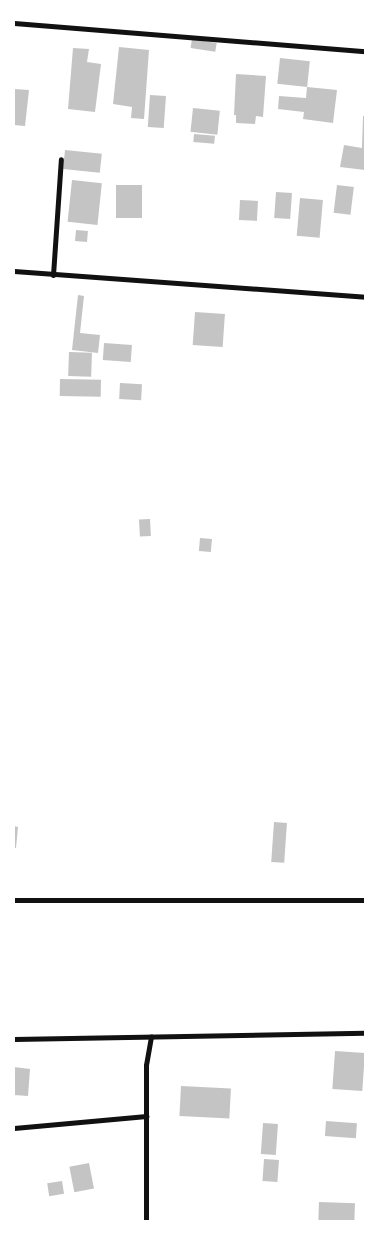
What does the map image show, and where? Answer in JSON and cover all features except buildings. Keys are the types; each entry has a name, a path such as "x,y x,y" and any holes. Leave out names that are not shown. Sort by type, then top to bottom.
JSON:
{"street":[{"path":"14,24 365,51"},
{"path":"53,275 61,159"},
{"path":"14,271 365,297"},
{"path":"14,900 365,900"},
{"path":"14,1039 365,1033"},
{"path":"146,1221 146,1066 151,1036"},
{"path":"14,1128 146,1116"}]}
